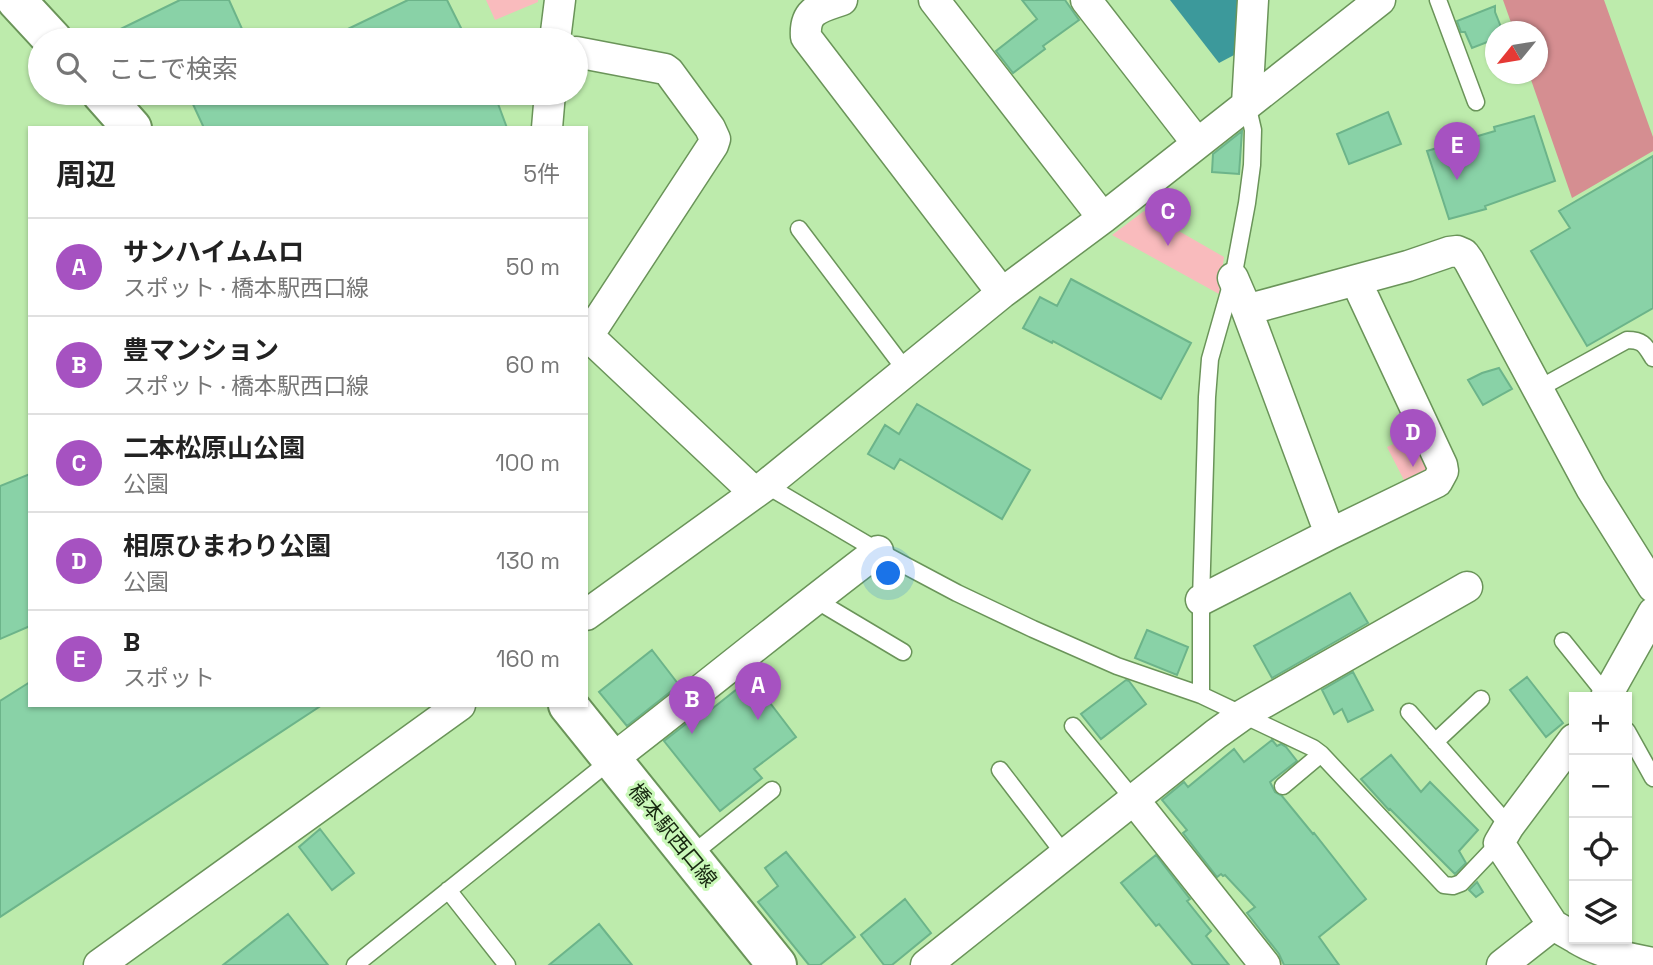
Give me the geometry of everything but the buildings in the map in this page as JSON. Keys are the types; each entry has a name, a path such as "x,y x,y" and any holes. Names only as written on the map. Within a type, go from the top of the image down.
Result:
{"street":[{"path":"16,0 42,28"},
{"path":"556,28 560,0"},
{"path":"842,0 811,14 805,25 806,37 1002,293"},
{"path":"934,0 1103,218"},
{"path":"1086,0 1197,143"},
{"path":"1247,103 1253,0"},
{"path":"588,614 761,489 1002,293 1103,218 1380,0"},
{"path":"588,54 669,72 710,128 715,139 588,333"},
{"path":"112,105 130,126"},
{"path":"547,126 549,105"},
{"path":"1246,308 1268,305 1356,281 1449,252 1464,254 1591,488 1653,587"},
{"path":"1233,278 1330,534"},
{"path":"1201,600 1437,482 1443,471 1443,465 1356,281"},
{"path":"588,336 761,489"},
{"path":"611,760 878,551"},
{"path":"926,965 1244,714 1467,587"},
{"path":"1610,692 1653,613"},
{"path":"99,965 457,707"},
{"name":"橋本駅西口線","path":"570,707 778,965"},
{"path":"1569,746 1504,834 1568,933 1586,944 1653,964"},
{"path":"1134,800 1265,965"},
{"path":"1502,965 1568,933"}],"lane":[{"path":"1438,0 1476,102"},
{"path":"1201,695 1201,600 1210,359 1233,278 1247,203 1252,165 1252,123 1247,103"},
{"path":"799,229 908,372"},
{"path":"800,259 814,249"},
{"path":"1538,389 1627,340 1637,340 1645,345 1653,358"},
{"path":"761,489 957,593 1033,629 1117,666 1201,695 1313,748 1444,884 1453,886 1461,883 1504,834 1435,741 1409,712"},
{"path":"814,600 902,652"},
{"path":"1563,641 1603,692"},
{"path":"1435,741 1481,699"},
{"path":"1073,726 1134,800"},
{"path":"1632,740 1653,778"},
{"path":"1283,786 1321,754"},
{"path":"355,965 611,760"},
{"path":"1000,770 1065,855"},
{"path":"690,856 772,790"},
{"path":"448,890 507,965"}],"shaded area":[{"path":"486,0 538,0 538,2 495,20"},
{"path":"1503,0 1604,0 1653,137 1653,151 1572,198 1532,84 1548,84 1548,21 1510,21"},
{"path":"1144,211 1224,257 1219,294 1112,235"},
{"path":"1418,433 1430,459 1429,475 1407,486 1387,447"}],"water":[{"path":"1170,0 1253,0 1251,46 1219,63"}],"place":[{"name":"B","path":"1457,180"},
{"name":"二本松原山公園","path":"1168,246"},
{"name":"相原ひまわり公園","path":"1413,467"},
{"name":"サンハイムムロ","path":"758,720"},
{"name":"豊マンション","path":"692,734"}]}
